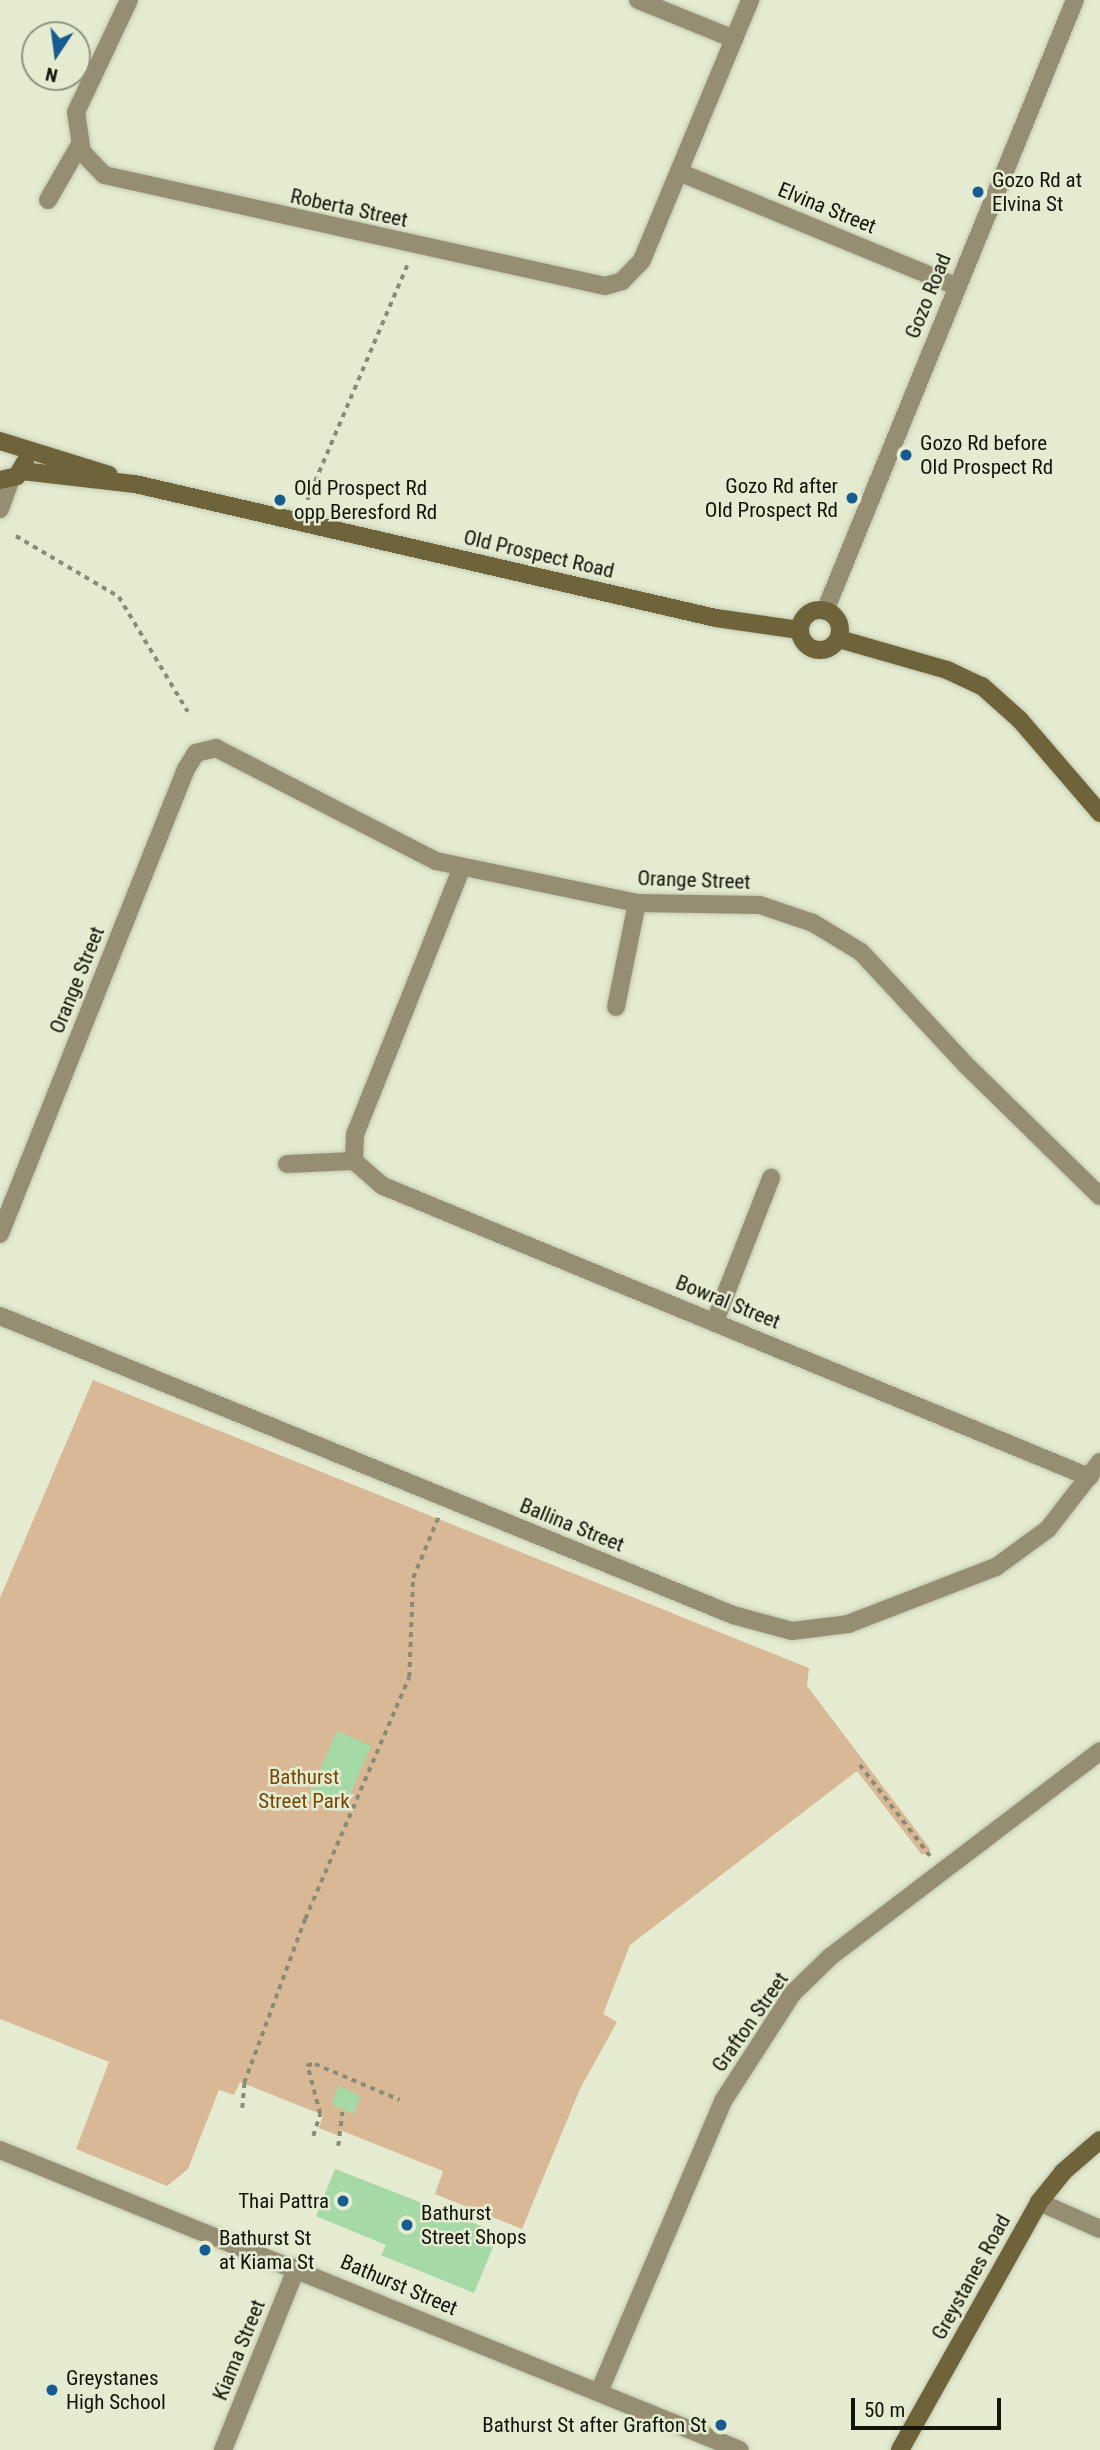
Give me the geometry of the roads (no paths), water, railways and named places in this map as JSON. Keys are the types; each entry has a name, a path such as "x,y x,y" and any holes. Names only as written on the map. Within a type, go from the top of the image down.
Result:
{"main road":[{"path":"0,441 135,484"},
{"path":"11,477 25,458 20,446"},
{"name":"Old Prospect Road","path":"11,477 135,484 716,618 799,629"},
{"path":"825,611 839,622 839,639 828,649 815,650 803,642 799,629 807,614 825,611"},
{"path":"839,639 947,670 982,686 1020,720 1100,813"},
{"name":"Greystanes Road","path":"900,2450 1039,2202 1063,2172 1100,2140"}],"street":[{"path":"48,200 79,146 75,121 79,102 129,0"},
{"path":"638,0 734,39"},
{"name":"Roberta Street","path":"79,146 94,168 117,180 595,286 626,288 642,260 680,172 750,0"},
{"name":"Gozo Road","path":"825,611 1075,0"},
{"name":"Elvina Street","path":"680,172 956,286"},
{"path":"0,509 11,477"},
{"name":"Orange Street","path":"0,1234 186,769 202,744 231,753 418,853 462,867 637,903 760,905 813,923 861,952 965,1065 1100,1196"},
{"path":"287,1164 354,1161 355,1134 462,867"},
{"path":"616,1007 637,903"},
{"name":"Bowral Street","path":"354,1161 383,1186 715,1321 1095,1469"},
{"path":"715,1321 771,1178"},
{"name":"Ballina Street","path":"0,1316 733,1615 808,1631 848,1624 996,1567 1048,1529 1095,1469"},
{"name":"Grafton Street","path":"599,2392 723,2101 793,1993 830,1957 1100,1751"},
{"name":"Bathurst Street","path":"0,2150 297,2267 740,2450"},
{"path":"1039,2202 1100,2229"},
{"name":"Kiama Street","path":"223,2450 297,2267"}],"place":[{"name":"Gozo Rd at Elvina St","path":"978,192"},
{"name":"Gozo Rd before Old Prospect Rd","path":"906,455"},
{"name":"Gozo Rd after Old Prospect Rd","path":"852,498"},
{"name":"Old Prospect Rd opp Beresford Rd","path":"280,500"},
{"name":"Thai Pattra","path":"343,2201"},
{"name":"Bathurst Street Shops","path":"407,2225"},
{"name":"Bathurst St at Kiama St","path":"205,2250"},
{"name":"Greystanes High School","path":"52,2390"},
{"name":"Bathurst St after Grafton St","path":"721,2425"}],"park label":[{"name":"Bathurst Street Park","path":"304,1789"}]}
